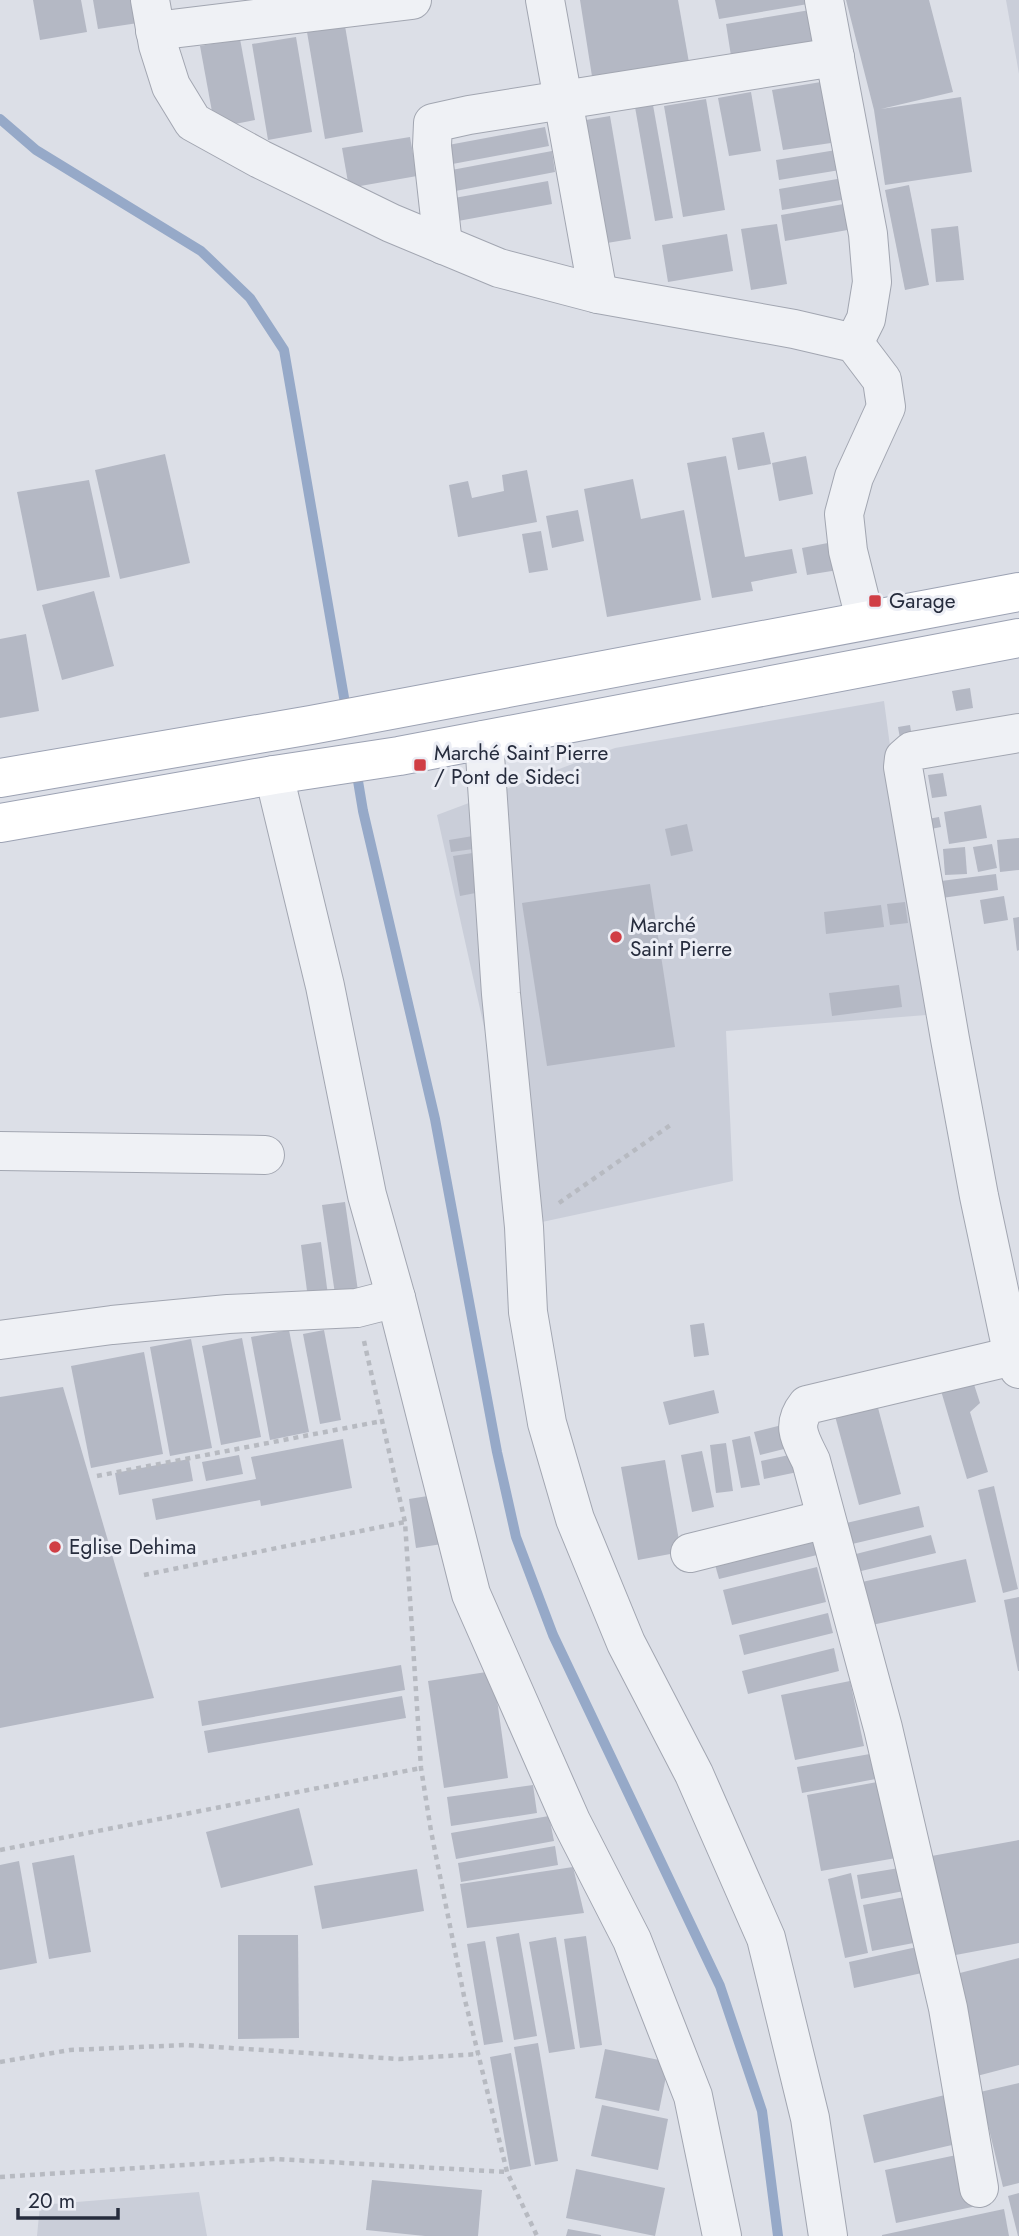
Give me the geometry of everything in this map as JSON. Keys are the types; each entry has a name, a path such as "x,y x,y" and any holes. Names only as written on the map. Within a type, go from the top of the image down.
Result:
{"main road":[{"path":"0,778 311,725 1019,592"},
{"path":"0,823 399,756 1019,638"}],"street":[{"path":"412,0 152,15 171,86 193,122 260,159 391,223 499,268 598,294 794,329 854,343 882,380 886,407 854,478 844,514 848,551 864,619"},
{"path":"545,0 598,294"},
{"path":"824,0 868,234 872,282 866,320 854,343"},
{"path":"443,245 432,146 433,123 835,57"},
{"path":"979,2188 947,2008 883,1728 811,1461 797,1428 799,1416 807,1405 1016,1362 979,1196 903,767 904,758 912,751 1019,733"},
{"path":"484,740 501,994 524,1227 528,1312 547,1423 575,1520 626,1643 694,1774 766,1938 810,2118 828,2236"},
{"path":"274,775 325,986 367,1195 471,1594 571,1821 632,1940 693,2096 722,2236"},
{"path":"0,1151 265,1155"},
{"path":"0,1339 228,1314 357,1308 396,1298"},
{"path":"690,1553 826,1519"}],"path":[{"path":"524,1227 672,1124"},
{"path":"357,1308 405,1522 421,1768 464,1996 507,2172 537,2236"},
{"path":"97,1476 382,1421"},
{"path":"144,1575 405,1522"},
{"path":"0,1850 421,1768"},
{"path":"0,2062 70,2050 186,2045 399,2059 479,2054"},
{"path":"0,2177 275,2159 507,2172"}],"shaded area":[{"path":"1006,0 1019,0 1019,74"},
{"path":"884,701 926,1015 726,1031 733,1181 528,1225 437,815 615,748"},
{"path":"199,2192 207,2236 37,2236 40,2205"}],"building":[{"path":"33,0 81,0 87,32 40,40"},
{"path":"93,0 135,0 138,23 98,29"},
{"path":"580,0 678,0 691,74 594,89"},
{"path":"715,0 807,0 808,4 719,19"},
{"path":"846,0 929,0 953,92 881,109 961,97 972,172 885,185 874,110"},
{"path":"810,10 819,61 734,75 726,24"},
{"path":"345,26 363,132 325,139 307,32"},
{"path":"296,37 312,132 268,140 252,44"},
{"path":"240,39 255,120 215,128 200,46"},
{"path":"821,82 831,143 783,150 772,90"},
{"path":"751,92 761,151 729,156 718,98"},
{"path":"706,99 725,210 683,217 664,106"},
{"path":"653,105 673,218 655,221 635,107"},
{"path":"610,116 631,239 577,248 556,125"},
{"path":"545,127 549,146 447,165 443,146"},
{"path":"410,137 417,176 349,188 342,148"},
{"path":"842,149 846,169 779,180 776,160"},
{"path":"552,151 555,172 445,193 441,172"},
{"path":"849,177 853,198 782,210 779,189"},
{"path":"548,181 552,204 447,223 443,200"},
{"path":"909,185 929,285 905,290 885,190"},
{"path":"855,202 859,228 785,241 781,215"},
{"path":"777,224 787,284 751,290 741,229"},
{"path":"958,226 964,280 936,282 931,229"},
{"path":"727,234 733,271 668,282 662,245"},
{"path":"764,432 771,464 738,470 732,438"},
{"path":"165,454 190,563 120,579 95,470"},
{"path":"726,456 745,557 792,549 797,573 751,582 753,591 712,598 687,463"},
{"path":"806,456 813,494 779,501 772,463"},
{"path":"527,470 537,522 458,537 449,485 468,481 472,498 504,491 502,475"},
{"path":"633,479 641,519 684,510 701,600 607,617 584,489"},
{"path":"89,480 110,577 37,591 17,492"},
{"path":"578,510 584,541 552,548 546,516"},
{"path":"541,531 548,570 529,573 522,534"},
{"path":"833,542 838,570 807,575 802,548"},
{"path":"94,591 114,666 62,680 42,605"},
{"path":"26,634 39,711 0,718 0,639"},
{"path":"970,688 973,708 956,711 952,691"},
{"path":"910,725 913,742 901,744 898,727"},
{"path":"943,773 947,796 932,798 928,775"},
{"path":"981,805 987,838 949,844 944,812"},
{"path":"939,817 941,827 931,829 928,819"},
{"path":"687,824 693,851 671,856 665,829"},
{"path":"479,835 481,848 451,852 449,840"},
{"path":"1019,838 1019,870 1000,872 997,840"},
{"path":"992,844 997,868 978,872 973,847"},
{"path":"965,847 967,874 945,875 943,849"},
{"path":"479,852 486,891 460,896 453,856"},
{"path":"996,874 998,890 942,898 941,881"},
{"path":"650,884 675,1047 547,1066 522,903"},
{"path":"1004,896 1008,920 984,924 980,900"},
{"path":"905,902 908,923 890,925 887,904"},
{"path":"881,905 884,927 826,934 824,912"},
{"path":"1019,917 1019,950 1017,951 1013,918"},
{"path":"899,985 902,1007 832,1016 829,993"},
{"path":"345,1202 358,1291 335,1294 322,1205"},
{"path":"321,1242 329,1303 309,1306 301,1245"},
{"path":"704,1323 709,1355 694,1357 690,1325"},
{"path":"289,1330 309,1432 270,1440 251,1337"},
{"path":"324,1330 341,1420 320,1424 303,1334"},
{"path":"242,1338 261,1437 221,1445 202,1346"},
{"path":"191,1339 212,1448 170,1456 150,1347"},
{"path":"144,1352 163,1454 91,1468 71,1366"},
{"path":"971,1375 980,1403 970,1412 988,1472 967,1479 939,1384"},
{"name":"Eglise Dehima","path":"63,1387 154,1698 0,1728 0,1397"},
{"path":"714,1390 719,1413 669,1425 663,1402"},
{"path":"877,1404 901,1494 859,1505 835,1416"},
{"path":"802,1420 808,1443 760,1455 754,1432"},
{"path":"750,1436 760,1485 741,1488 732,1440"},
{"path":"343,1439 352,1488 261,1506 260,1500 156,1520 152,1499 256,1479 251,1457"},
{"path":"726,1443 733,1491 716,1493 710,1445"},
{"path":"702,1451 714,1507 692,1512 681,1455"},
{"path":"808,1451 812,1469 764,1479 761,1461"},
{"path":"239,1455 243,1474 206,1481 202,1462"},
{"path":"189,1459 193,1481 119,1495 115,1473"},
{"path":"665,1460 681,1552 638,1560 621,1467"},
{"path":"994,1486 1018,1589 1003,1593 978,1490"},
{"path":"434,1495 442,1544 416,1548 409,1499"},
{"path":"919,1506 924,1527 848,1545 842,1524"},
{"path":"931,1535 936,1553 853,1573 848,1556"},
{"path":"813,1537 817,1555 719,1579 714,1561"},
{"path":"966,1559 976,1602 863,1627 853,1584"},
{"path":"817,1567 826,1602 732,1625 723,1590"},
{"path":"1019,1597 1019,1671 1018,1671 1004,1600"},
{"path":"828,1613 833,1633 744,1655 739,1635"},
{"path":"834,1648 839,1671 748,1694 742,1671"},
{"path":"401,1665 405,1690 202,1726 198,1701"},
{"path":"493,1671 508,1778 444,1788 428,1681"},
{"path":"850,1681 864,1746 795,1760 781,1695"},
{"path":"402,1696 406,1718 208,1753 204,1731"},
{"path":"881,1752 886,1777 802,1793 797,1767"},
{"path":"888,1780 902,1857 821,1871 807,1795"},
{"path":"533,1785 537,1813 451,1826 447,1797"},
{"path":"299,1808 313,1865 221,1888 206,1832"},
{"path":"549,1816 554,1841 456,1859 451,1833"},
{"path":"1019,1840 1019,1943 945,1957 926,1857"},
{"path":"555,1846 558,1865 461,1882 458,1863"},
{"path":"74,1855 91,1952 49,1959 32,1863"},
{"path":"19,1861 37,1963 0,1970 0,1865"},
{"path":"911,1866 915,1889 861,1899 857,1875"},
{"path":"573,1867 584,1913 467,1928 460,1884"},
{"path":"417,1869 424,1911 322,1929 314,1886"},
{"path":"851,1873 868,1953 845,1958 828,1879"},
{"path":"915,1895 924,1941 872,1951 863,1905"},
{"path":"519,1933 537,2036 514,2040 496,1937"},
{"path":"238,1935 298,1935 299,2038 238,2039"},
{"path":"586,1936 602,2045 580,2048 564,1939"},
{"path":"556,1937 575,2049 549,2053 529,1942"},
{"path":"485,1941 503,2042 484,2045 467,1944"},
{"path":"926,1945 931,1971 854,1988 849,1962"},
{"path":"1019,1958 1019,2065 973,2077 948,1976"},
{"path":"538,2043 558,2161 535,2165 514,2047"},
{"path":"605,2049 669,2062 659,2111 595,2098"},
{"path":"511,2053 531,2166 510,2170 490,2057"},
{"path":"1019,2083 1019,2183 1003,2187 980,2092"},
{"path":"953,2093 965,2142 874,2163 863,2115"},
{"path":"602,2105 668,2119 658,2170 591,2156"},
{"path":"966,2153 977,2206 896,2223 885,2170"},
{"path":"576,2169 665,2188 655,2236 566,2218"},
{"path":"372,2180 482,2190 478,2236 425,2236 366,2230"},
{"path":"1019,2193 1019,2236 1018,2236 1008,2196"},
{"path":"1004,2209 1009,2236 882,2236 882,2235"},
{"path":"568,2229 601,2235 601,2236 566,2236"}],"waterway":[{"path":"0,119 36,150 201,251 250,298 284,350 346,709"},
{"path":"356,769 363,811 435,1119 497,1452 516,1537 553,1635 720,1986 762,2111 778,2236"}],"place":[{"name":"Garage","path":"875,601"},
{"name":"Marché Saint Pierre / Pont de Sideci","path":"420,765"},
{"name":"Marché Saint Pierre","path":"616,937"},
{"name":"Eglise Dehima","path":"55,1547"}]}
